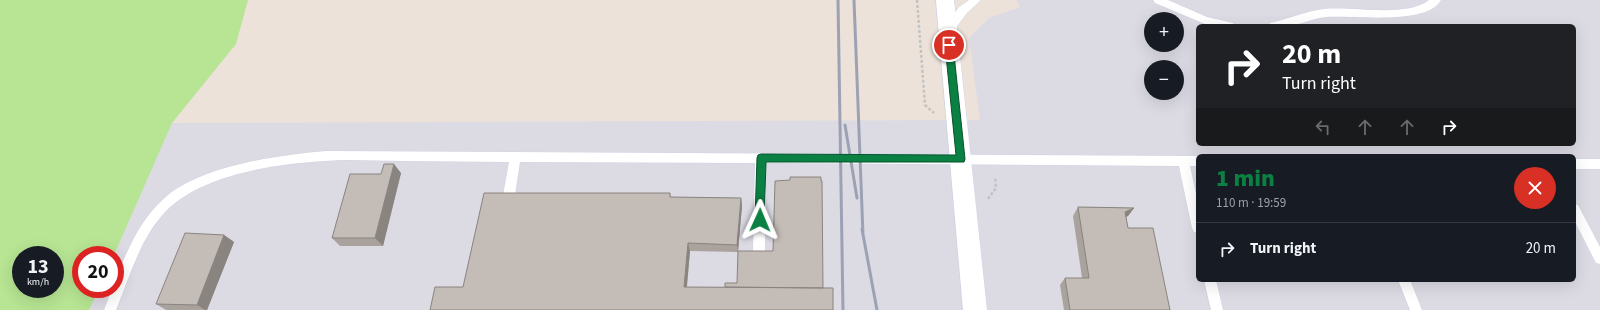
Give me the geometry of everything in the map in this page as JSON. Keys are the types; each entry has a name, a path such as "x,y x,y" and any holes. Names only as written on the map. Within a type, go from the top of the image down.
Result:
{"street":[{"path":"945,0 975,310"}],"lane":[{"path":"948,31 963,10 976,0"},
{"path":"1158,0 1205,20 1221,24"},
{"path":"1282,24 1323,14 1339,12 1411,13 1425,8 1436,0"},
{"path":"110,310 137,244 149,223 170,200 196,185 223,175 303,158 326,156 1196,161"},
{"path":"508,201 515,157"},
{"path":"759,251 761,158"},
{"path":"1183,161 1196,219"},
{"path":"1576,164 1600,164"},
{"path":"1576,213 1600,259"},
{"path":"1210,282 1217,310"},
{"path":"1405,282 1416,310"}],"path":[{"path":"917,0 925,105 934,113 956,115"}],"shaded area":[{"path":"1016,0 1600,0 1600,310 88,310 93,298 124,298 124,246 116,246 172,123 980,120 969,38 989,18 1020,7"}],"green space":[{"path":"0,0 248,0 236,44 172,123 118,246 72,246 72,298 95,298 89,310 0,310"}],"building":[{"path":"384,164 394,164 375,238 332,238 350,174 381,174"},
{"path":"790,177 821,177 823,288 725,287 725,283 737,283 738,251 773,251 775,181 790,180"},
{"path":"484,193 670,193 670,197 741,198 737,245 688,243 684,287 833,288 833,310 430,310 435,287 463,287"},
{"path":"1078,207 1134,208 1125,212 1128,228 1153,228 1170,310 1070,310 1065,278 1089,278"},
{"path":"185,233 224,235 197,305 156,304"}],"railway":[{"path":"838,0 843,310"},
{"path":"854,0 863,234"},
{"path":"845,125 857,198"},
{"path":"862,229 863,234"},
{"path":"863,234 877,310"}],"route":[{"path":"760,220 761,158 961,159 949,45"}]}
